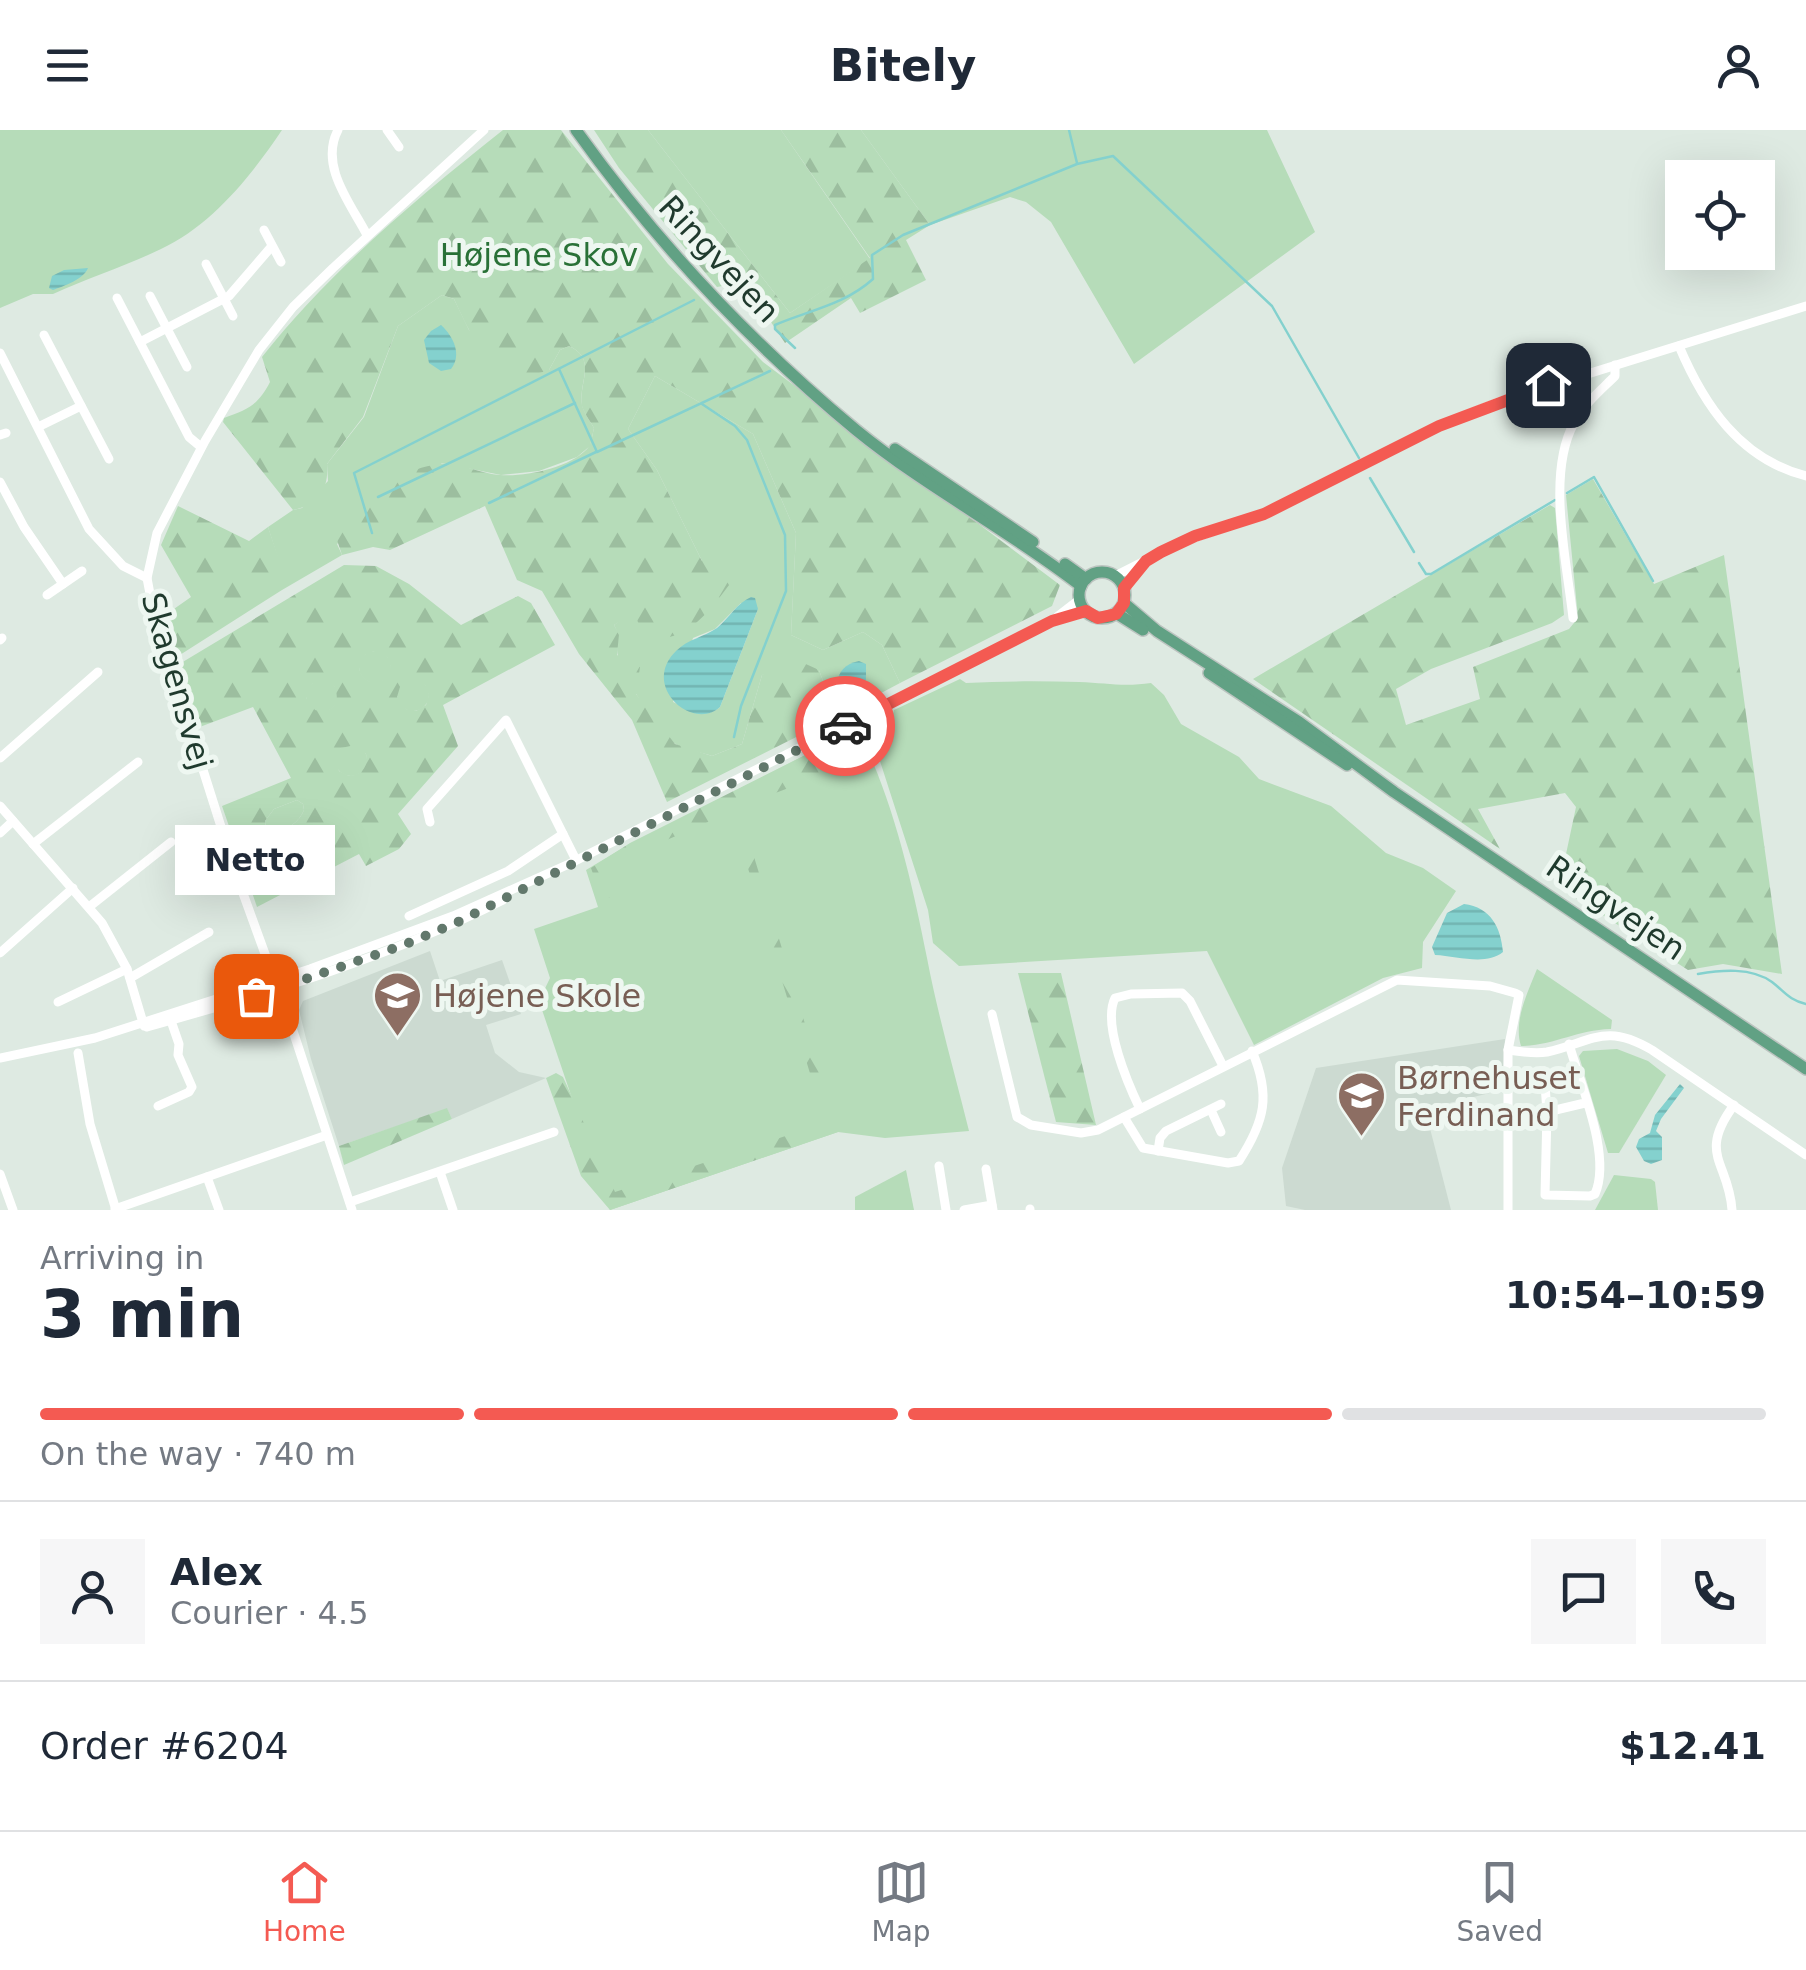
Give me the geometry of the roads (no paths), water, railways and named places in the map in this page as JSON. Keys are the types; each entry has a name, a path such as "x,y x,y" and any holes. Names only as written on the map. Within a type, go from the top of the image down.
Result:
{"main road":[{"name":"Ringvejen","path":"576,130 633,206 714,299 776,359 855,428 1083,594"},
{"path":"1100,572 1115,576 1124,588 1120,608 1098,618 1083,594 1100,572"},
{"name":"Ringvejen","path":"1120,608 1299,722 1394,792 1806,1070"}],"street":[{"path":"338,130 331,148 333,168 367,236"},
{"path":"387,130 399,147"},
{"name":"Skagensvej","path":"351,1206 236,874 169,666 148,578 158,533 201,448 275,329 367,236 484,130"},
{"path":"264,230 281,262"},
{"path":"140,342 224,298 272,246"},
{"path":"206,264 233,316"},
{"path":"150,296 188,367"},
{"path":"118,298 189,437 201,448"},
{"path":"1115,576 1195,536 1264,514 1439,426 1548,385 1806,306"},
{"path":"44,335 109,459"},
{"path":"1679,346 1702,396 1727,428 1781,468 1806,476"},
{"path":"0,353 88,529 123,566 148,578"},
{"path":"1573,618 1563,522 1562,462 1574,424 1588,402 1615,376 1615,365"},
{"path":"38,428 81,406"},
{"path":"0,482 62,584"},
{"path":"1124,588 1146,561"},
{"path":"47,595 82,571"},
{"path":"0,1058 144,1025 456,923 1052,621 1083,594"},
{"path":"0,758 98,672"},
{"path":"430,822 427,809 506,720 576,860"},
{"path":"33,844 138,762"},
{"path":"0,806 89,907 118,949 144,1025"},
{"path":"0,833 13,822"},
{"path":"409,916 508,871 563,834"},
{"path":"89,907 172,842"},
{"path":"0,953 73,888"},
{"path":"58,1002 128,973 209,932"},
{"path":"992,1014 1014,1110 1023,1123 1089,1133 1397,980 1490,986 1519,995 1508,1050 1508,1210"},
{"path":"1140,1109 1124,1077 1110,1013 1115,998 1182,993 1190,1001 1222,1066"},
{"path":"158,1106 192,1087 178,1055 179,1044 170,1017"},
{"path":"1508,1050 1546,1052 1602,1035 1640,1043 1806,1154"},
{"path":"1544,1071 1545,1196 1595,1194 1601,1168 1568,1044"},
{"path":"1124,1117 1143,1148 1228,1163 1239,1161 1266,1093 1252,1051"},
{"path":"78,1052 94,1138 116,1209 326,1135"},
{"path":"1547,1112 1586,1102"},
{"path":"1158,1152 1160,1138 1166,1131 1221,1104"},
{"path":"1732,1210 1716,1147 1719,1128 1734,1105"},
{"path":"1210,1110 1222,1132"},
{"path":"351,1206 554,1132"},
{"path":"938,1166 946,1210"},
{"path":"964,1210 992,1208 986,1169"},
{"path":"440,1172 453,1210"},
{"path":"0,1174 14,1210"},
{"path":"207,1176 220,1210"}],"water":[{"path":"88,268 73,282 49,288 52,276 64,270"},
{"path":"441,325 450,335 456,352 451,369 441,371 429,363 424,340"},
{"path":"751,597 758,609 720,707 697,714 674,702 664,678 666,664 681,647 717,628"},
{"path":"859,661 866,664 866,680 858,689 842,690 837,685 841,672"},
{"path":"1464,904 1481,909 1493,920 1503,952 1488,959 1435,955 1432,947 1447,913"},
{"path":"1680,1084 1684,1088 1656,1131 1662,1137 1662,1160 1651,1164 1644,1161 1636,1147 1639,1139 1650,1133 1655,1115"}],"waterway":[{"path":"1069,130 1077,163"},
{"path":"795,348 775,325 862,288 873,279 872,255 903,235 1077,164 1113,156 1272,306 1359,458"},
{"path":"372,533 354,473 694,300"},
{"path":"559,369 597,452 770,371"},
{"path":"378,497 575,403"},
{"path":"702,404 735,426 747,440 785,535 786,591 741,706 734,737"},
{"path":"489,503 596,452"},
{"path":"1567,493 1594,477 1653,581"},
{"path":"1370,478 1414,552"},
{"path":"1419,563 1426,574 1431,574 1555,500"},
{"path":"1698,974 1755,974 1806,1004"}],"place":[{"name":"Netto","path":"256,996"},
{"name":"Højene Skole","path":"398,1038"},
{"name":"Børnehuset Ferdinand","path":"1362,1138"}],"park label":[{"name":"Højene Skov","path":"539,255"}]}
